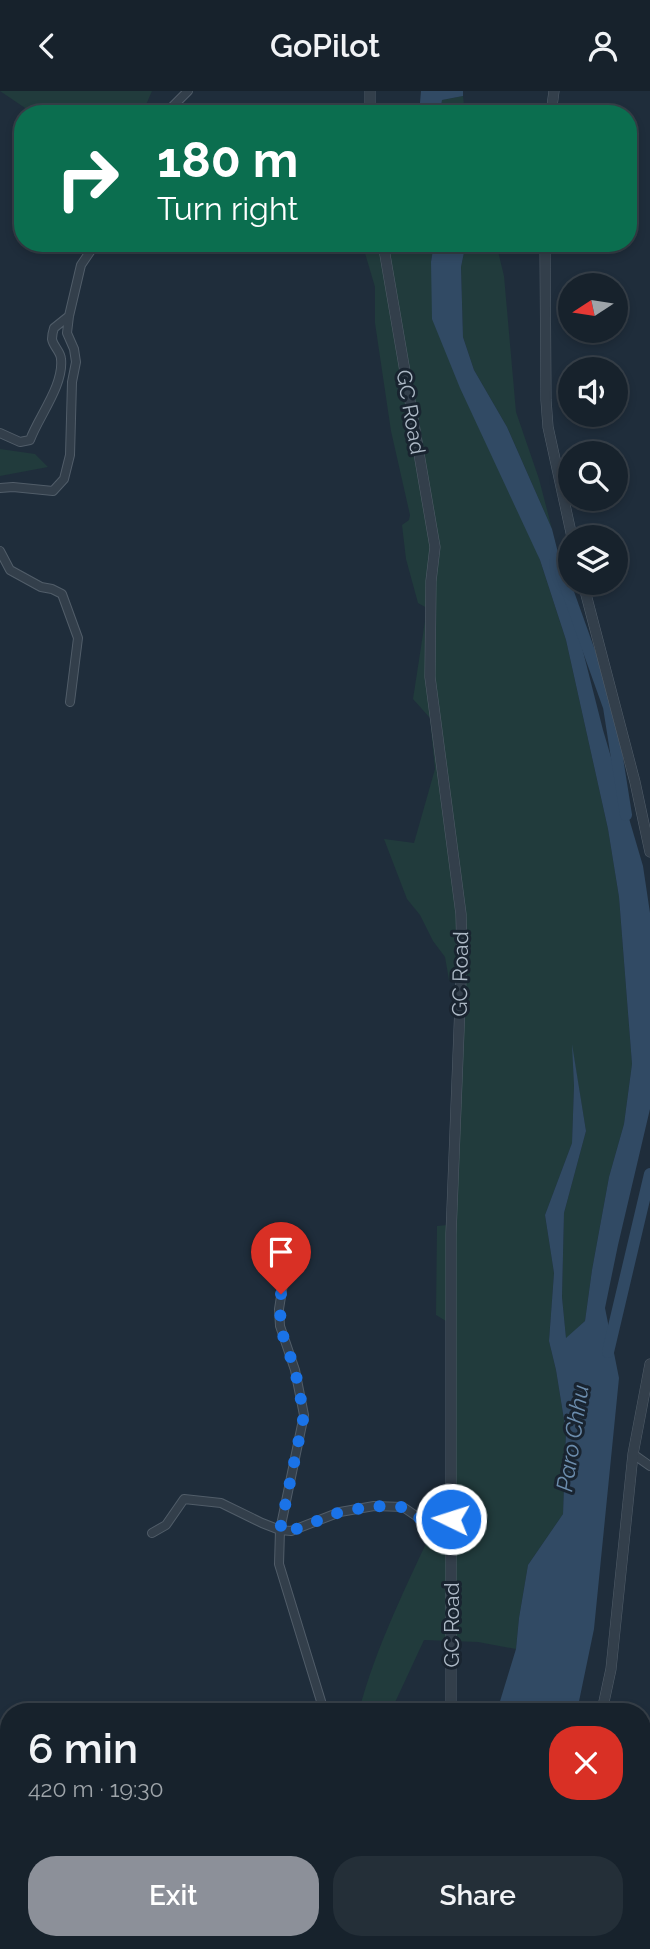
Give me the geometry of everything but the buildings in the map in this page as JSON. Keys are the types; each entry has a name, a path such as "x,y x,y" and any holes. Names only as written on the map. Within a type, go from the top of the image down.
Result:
{"street":[{"path":"174,105 188,91"},
{"path":"0,488 52,491 64,479 70,456 72,383 76,362 67,333 81,265 90,252"},
{"name":"GC Road","path":"385,252 435,547 430,677 461,914 463,954 451,1234 451,1703"},
{"path":"545,252 545,400 548,428 569,525"},
{"path":"0,433 20,442 30,440 58,381 61,358 52,339 54,328 69,316"},
{"path":"0,551 10,570 41,587 62,594 78,638 70,702"},
{"path":"586,595 635,782 650,852"},
{"path":"283,1284 279,1309 280,1327 295,1370 304,1415 280,1530 279,1565 322,1703"},
{"path":"604,1703 611,1669 633,1454 650,1363"},
{"path":"633,1454 650,1466"},
{"path":"152,1533 166,1525 184,1499 221,1503 262,1523 291,1531 340,1512 374,1506 403,1507 419,1518 451,1519"}],"green space":[{"path":"0,91 152,91 146,105 21,105"},
{"path":"463,96 464,105 441,105 442,100"},
{"path":"365,252 433,252 431,262 540,560 566,640 608,829 619,897 632,1064 624,1124 609,1177 585,1321 566,1339 562,1297 564,1213 586,1131 573,1053 572,1143 545,1215 554,1273 549,1341 566,1432 563,1514 528,1565 516,1649 478,1642 424,1640 395,1703 361,1703 383,1639 435,1524 448,1523 446,1321 436,1315 437,1226 447,1225 459,984 449,980 445,957 433,941 420,915 407,899 384,839 414,843 435,769 430,718 413,699 427,608 418,603 406,559 402,525 409,520 410,515 391,431 375,323 375,287"},
{"path":"464,252 498,252 504,276 516,412 539,479 552,529 507,427 474,370 463,337 461,267"},
{"path":"0,449 35,454 48,467 0,476"}],"water":[{"path":"421,91 463,91 463,96 442,100 441,105 420,105"},
{"path":"433,252 464,252 461,267 463,337 474,370 507,427 552,529 558,553 558,595 569,595 603,730 643,866 650,913 650,1109 605,1308 619,1378 594,1629 579,1703 499,1703 516,1649 528,1565 563,1514 566,1432 549,1341 554,1273 545,1215 572,1143 572,1044 586,1131 564,1213 562,1297 566,1338 585,1321 609,1177 624,1124 632,1064 619,897 608,829 566,640 540,560 460,388 432,319"}],"waterway":[{"name":"Paro Chhu","path":"569,595 609,707 626,815"},
{"name":"Paro Chhu","path":"608,1352 650,1174"}],"route":[{"path":"281,1294 280,1327 295,1370 304,1415 280,1530 291,1531 340,1512 374,1506 403,1507 419,1518 451,1519"}]}
